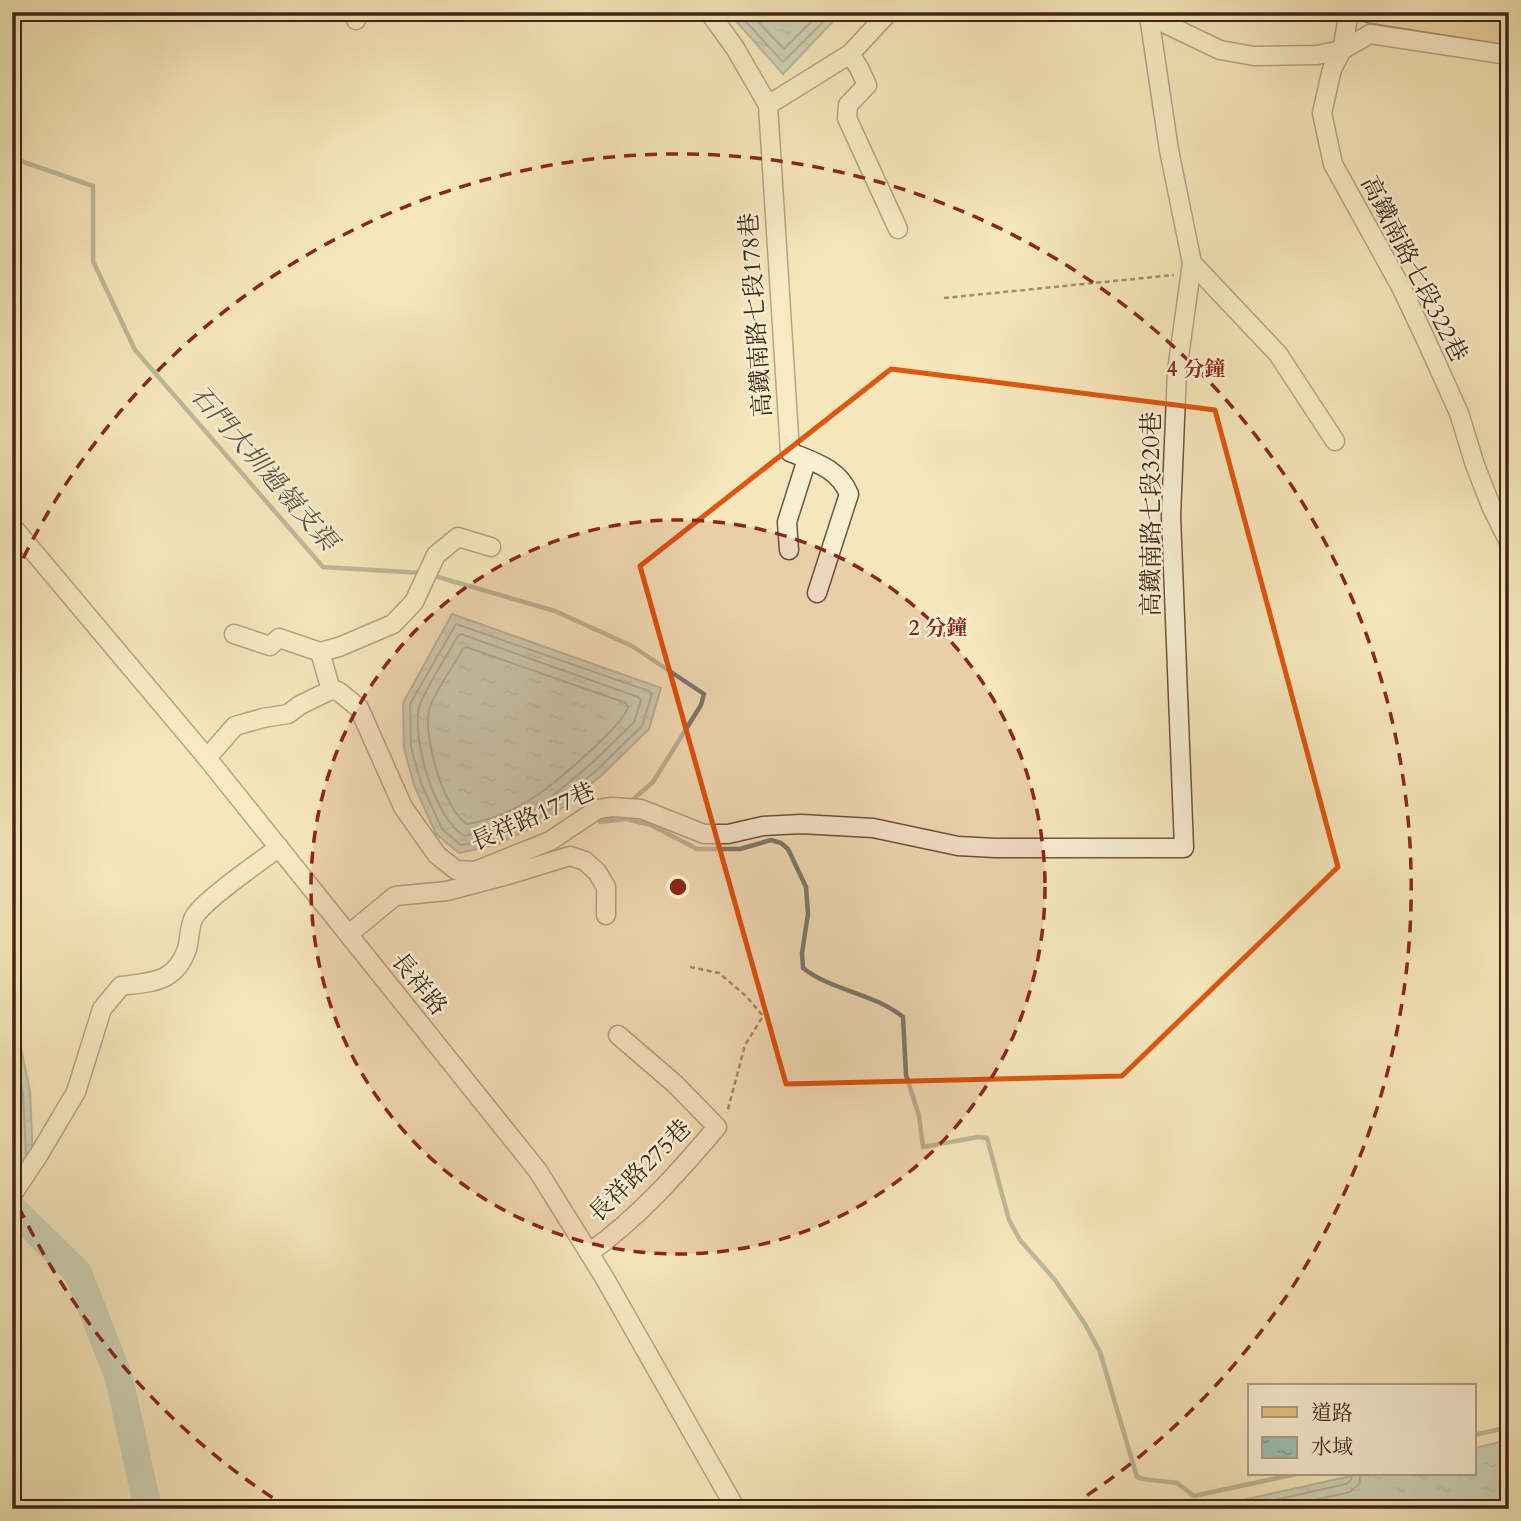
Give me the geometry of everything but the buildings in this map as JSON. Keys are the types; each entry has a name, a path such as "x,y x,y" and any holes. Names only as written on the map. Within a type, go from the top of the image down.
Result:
{"main road":[{"path":"1370,12 1509,34"}],"street":[{"name":"高鐵南路七段178巷","path":"709,12 735,48 768,105 790,452 834,471 845,483 849,494 817,593"},
{"path":"768,105 850,54 890,12"},
{"name":"高鐵南路七段322巷","path":"1349,12 1342,50 1332,69 1322,113 1333,164 1402,289 1459,413 1483,485 1509,542"},
{"name":"高鐵南路七段320巷","path":"1146,14 1220,50 1254,56 1317,55 1342,50 1370,34 1509,55"},
{"name":"高鐵南路七段320巷","path":"1146,14 1191,270 1177,371 1171,516 1184,848"},
{"path":"850,54 867,85 848,105 847,118 898,229"},
{"path":"1191,270 1278,354 1335,441"},
{"path":"789,550 787,522 807,459"},
{"name":"長祥路","path":"12,526 279,847 538,1171 589,1253 736,1509"},
{"path":"234,635 270,646 279,638 320,652 340,647 393,624 404,615 414,602 436,555 458,537 491,547"},
{"path":"206,758 234,726 288,714 331,690 320,652"},
{"name":"長祥路177巷","path":"331,690 343,694 359,708 403,807 437,855 456,870 475,871 491,865 550,841 598,809 612,807 641,809 704,834 727,834 763,826 801,824 873,828 958,846 1184,848"},
{"path":"12,1195 76,1092 102,1009 121,986 156,981 174,973 187,950 193,918 279,847"},
{"path":"349,934 395,896 447,891 570,856 584,861 597,872 606,887 606,915"},
{"name":"長祥路275巷","path":"589,1253 621,1230 717,1127 675,1084 618,1035"}],"path":[{"path":"944,298 1174,275 1191,270"},
{"path":"690,967 719,973 746,996 763,1016 745,1045 730,1108 717,1127"}],"highlighted area":[{"path":"891,369 1215,410 1338,867 1122,1076 786,1084 640,566"}],"water":[{"path":"728,12 842,12 783,74"},
{"path":"452,614 661,688 649,729 603,774 550,818 499,844 459,853 436,834 414,785 404,748 403,703"},
{"path":"12,1004 30,1092 33,1159 12,1190"},
{"path":"1509,1440 1509,1509 1221,1509 1221,1505 1351,1476 1476,1476 1476,1448"}],"waterway":[{"name":"石門大圳過嶺支渠","path":"12,158 93,186 93,261 135,350 323,567 422,573"},
{"name":"石門大圳過嶺支渠","path":"431,575 555,611 632,646 704,694 701,705 653,782 630,802"},
{"name":"石門大圳過嶺支渠","path":"616,814 600,822 626,819 651,825 697,849 740,849 771,840 788,849 806,887 808,914 802,953 803,968 827,982 879,1002 903,1017 906,1075 919,1116 923,1147 978,1137 987,1138 1009,1220 1020,1240 1055,1280 1085,1324 1100,1352 1137,1477 1177,1483 1194,1496 1287,1476"},
{"path":"12,1208 78,1273 119,1378 148,1509"},
{"name":"石門大圳過嶺支渠","path":"1476,1435 1509,1427"}]}
